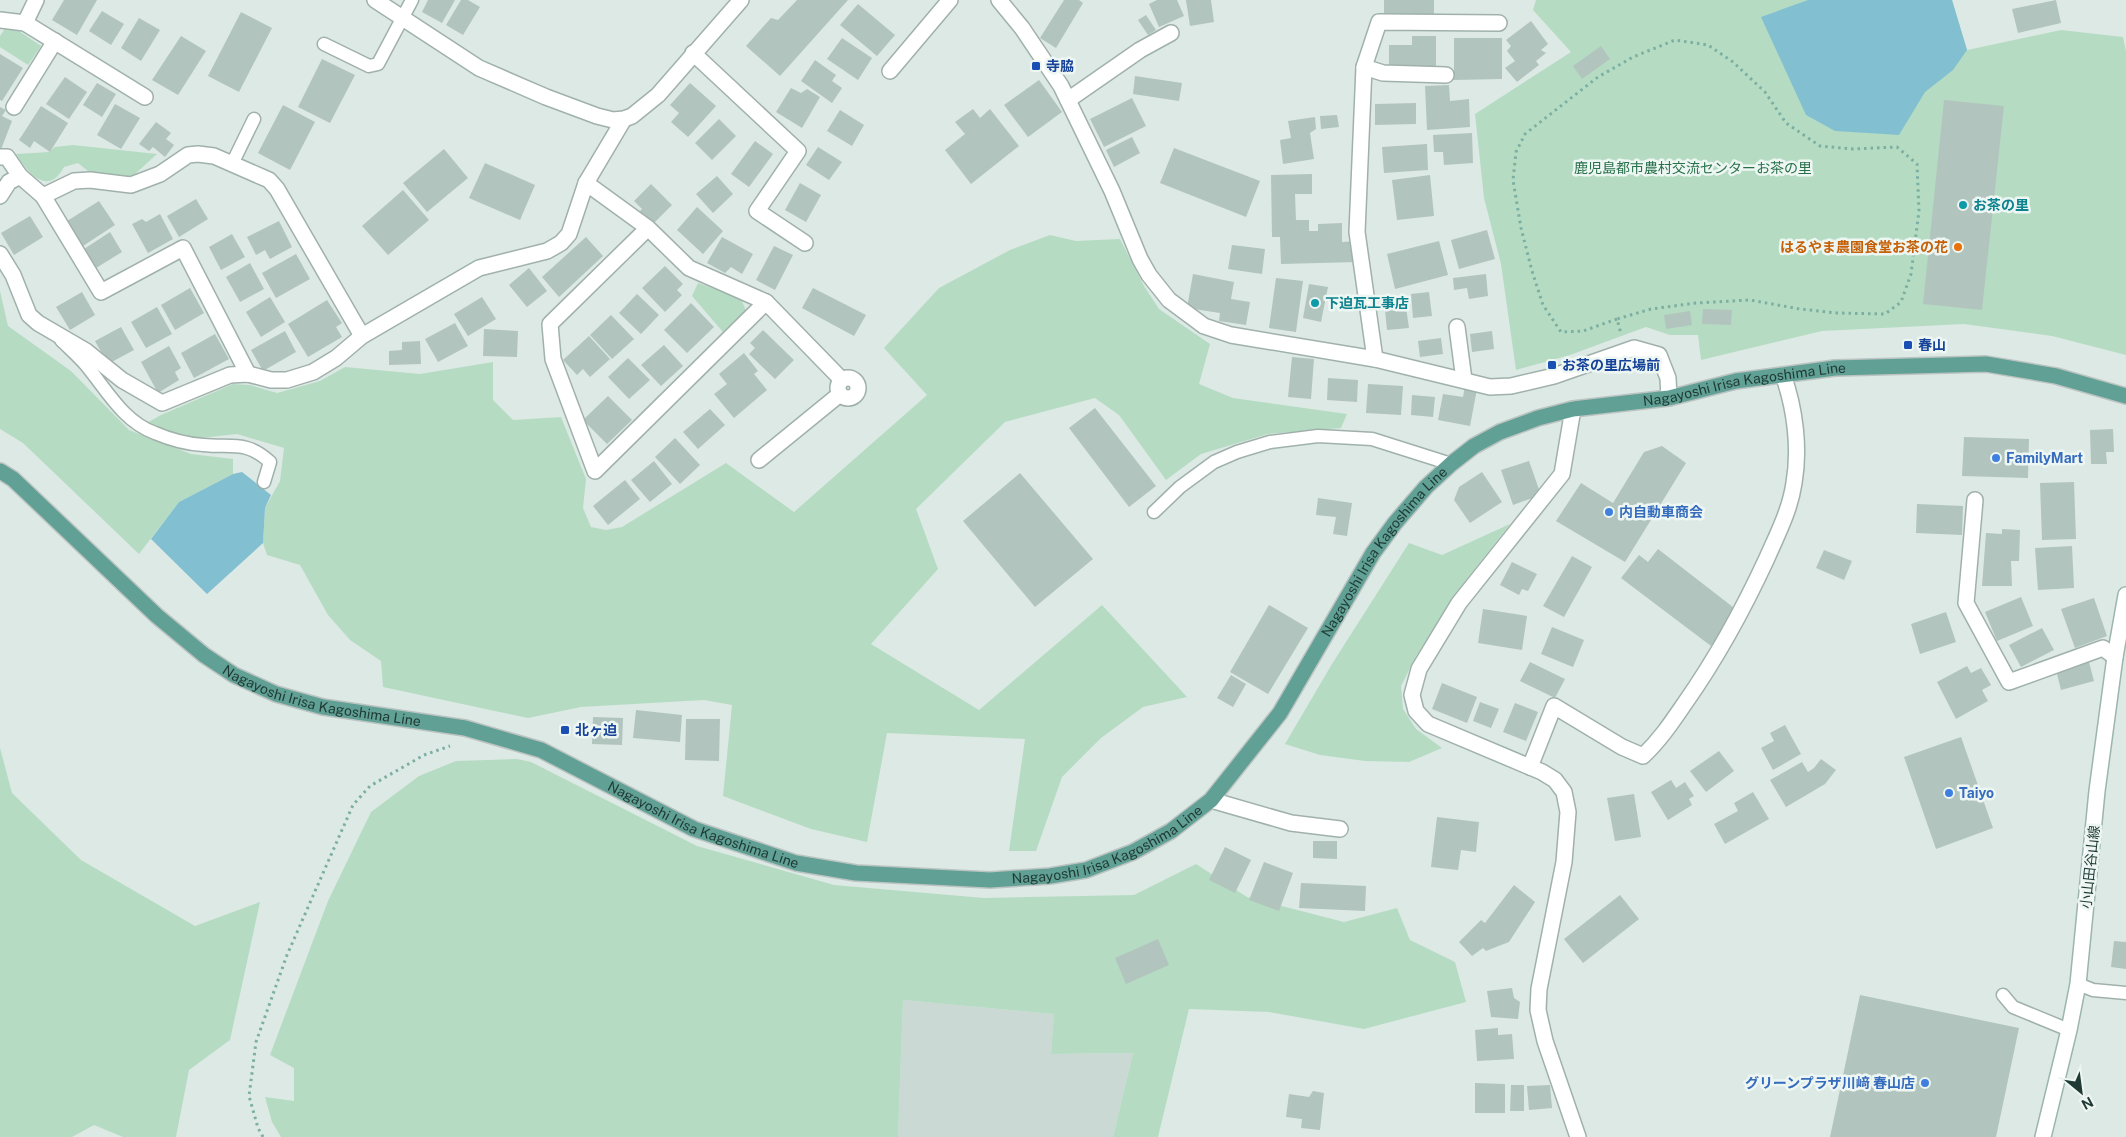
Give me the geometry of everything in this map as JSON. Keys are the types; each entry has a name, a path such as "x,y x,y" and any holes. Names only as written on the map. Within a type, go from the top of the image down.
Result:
{"main road":[{"name":"Nagayoshi Irisa Kagoshima Line","path":"0,471 13,479 156,616 204,655 234,675 276,694 322,708 465,728 541,750 694,829 796,863 856,873 990,880 1050,876 1086,870 1133,852 1171,831 1210,800 1280,713 1372,553 1414,502 1451,464 1474,446 1500,432 1538,418 1573,410 1669,398 1736,381 1835,368 1986,364 2056,376 2126,396"}],"street":[{"path":"25,23 36,0"},
{"path":"375,0 479,68 546,97 613,120 632,116 658,95 741,0"},
{"path":"890,71 950,0"},
{"path":"999,0 1022,28 1068,100 1112,191 1140,259 1157,287 1169,300 1204,326 1231,335 1375,359 1490,387 1518,384 1554,376 1626,349 1634,348 1659,354 1668,378 1669,398"},
{"path":"0,20 25,23 145,97"},
{"path":"1375,359 1358,232 1364,67 1378,22 1499,23"},
{"path":"1068,100 1140,50 1171,34"},
{"path":"14,107 55,41"},
{"path":"693,53 798,152 757,211 805,243"},
{"path":"1364,67 1383,73 1446,75"},
{"path":"0,254 13,275 29,315 54,333 86,351 122,380 162,402 230,375 248,374 271,380 287,380 313,372 336,358 362,336 479,268 547,251 561,243 568,234 586,182 624,119"},
{"path":"43,196 74,181 90,180 131,185 144,181 188,155 214,156 269,180 277,189 362,336"},
{"path":"0,157 7,157 20,176 43,196 101,292 183,248 248,374"},
{"path":"0,196 9,182 20,176"},
{"path":"586,182 648,228 689,268 766,302 841,387 759,460"},
{"path":"648,228 550,324 553,359 595,471 766,302"},
{"path":"1457,327 1464,380"},
{"path":"1530,767 1554,706 1622,747 1643,756 1658,741 1713,663 1750,594 1786,514 1795,482 1796,434 1789,393 1783,375"},
{"path":"1573,410 1562,474 1459,602 1419,669 1412,695 1416,711 1428,724 1530,767 1555,780 1564,792 1568,812 1564,862 1541,979 1538,1010 1545,1041 1578,1137"},
{"path":"1975,500 1966,603 2009,682 2103,648 2115,657"},
{"name":"小山田谷山線","path":"2043,1137 2078,984 2097,791 2115,657 2126,596"},
{"path":"1210,800 1291,823 1340,829"}],"lane":[{"path":"324,44 369,66 378,64 412,0"},
{"path":"232,164 254,119"},
{"path":"54,333 90,370 107,393 133,422 154,433 201,445 238,446 259,452 270,462 264,482"},
{"path":"1154,512 1180,487 1214,462 1237,452 1270,442 1318,436 1372,439 1451,464"},
{"path":"2078,984 2093,990 2126,993"},
{"path":"2003,995 2013,1007 2069,1030"}],"path":[{"path":"1675,40 1708,45 1733,62 1766,92 1786,123 1820,146 1853,149 1897,147 1917,164 1920,211 1911,274 1901,302 1885,314 1837,313 1800,309 1750,300 1696,303 1651,309 1617,319 1583,331 1562,332 1543,305 1532,272 1521,228 1513,180 1516,152 1525,134 1598,78 1633,57 1675,40"},
{"path":"1617,319 1626,349"},
{"path":"263,1137 258,1128 249,1096 256,1042 287,955 353,805 370,786 424,755 454,745"}],"shaded area":[{"path":"903,1000 1054,1014 1051,1054 1133,1053 1113,1137 898,1137"}],"green space":[{"name":"鹿児島都市農村交流センターお茶の里","path":"1536,0 1952,0 1967,50 2061,30 2123,37 2126,51 2126,355 2052,336 1964,324 1822,331 1701,360 1698,335 1670,335 1646,327 1570,355 1516,370 1501,264 1484,198 1475,114 1571,52 1533,10"},
{"path":"6,27 16,29 41,46 28,65 0,47 0,36"},
{"path":"73,145 157,154 134,175 122,178 88,171 78,163 64,167 58,176 45,181 38,179 32,174 16,154 49,152 55,147"},
{"path":"1050,235 1076,241 1120,239 1144,286 1159,309 1210,344 1199,384 1233,398 1347,414 1341,428 1268,434 1201,454 1166,480 1119,415 1095,398 1005,422 916,509 938,569 871,644 979,710 1102,605 1187,697 1143,707 1101,738 1062,777 1036,851 1009,851 1025,739 887,733 867,842 811,829 723,796 732,705 704,700 581,707 528,718 383,687 381,661 350,640 328,615 300,565 267,555 263,543 265,508 280,481 284,448 237,434 192,439 145,424 161,415 233,384 250,385 277,393 320,381 345,367 420,374 493,362 493,400 513,420 561,417 586,479 583,508 591,527 606,530 622,527 726,463 794,512 927,395 884,348 939,288 1010,250"},
{"path":"698,283 741,298 746,311 723,332 692,296"},
{"path":"0,291 8,326 71,371 129,430 191,454 233,459 233,474 179,502 139,554 23,443 0,429"},
{"path":"1510,524 1462,585 1416,656 1401,686 1403,709 1416,729 1442,748 1409,762 1365,761 1320,755 1285,744 1332,664 1409,543 1442,555"},
{"path":"0,748 12,793 81,860 195,926 260,902 230,1040 189,1070 176,1137 123,1137 94,1125 72,1137 0,1137"},
{"path":"517,759 531,762 697,846 834,885 984,898 1134,895 1196,864 1247,897 1344,922 1397,908 1410,940 1455,962 1466,1002 1364,1029 1269,1012 1189,1009 1158,1137 1113,1137 1133,1053 1051,1054 1054,1014 903,1000 898,1137 281,1137 272,1122 265,1097 294,1101 294,1068 270,1055 328,901 371,812 419,776 456,761"}],"water":[{"path":"1808,0 1952,0 1967,50 1953,70 1925,92 1899,135 1835,131 1806,115 1761,17"},
{"path":"242,472 271,495 265,508 263,543 207,594 151,539 179,502 233,474"}],"building":[{"path":"64,0 97,0 77,35 52,20"},
{"path":"428,0 455,0 442,23 422,12"},
{"path":"461,0 468,0 480,7 463,35 446,25"},
{"path":"797,0 848,0 780,76 746,46 771,18 778,20"},
{"path":"1064,0 1079,0 1083,3 1056,48 1040,38"},
{"path":"1157,0 1177,0 1184,16 1159,27 1149,4"},
{"path":"1186,0 1211,0 1214,22 1190,26"},
{"path":"1384,0 1434,0 1434,15 1384,14"},
{"path":"2056,0 2061,23 2018,33 2012,9"},
{"path":"858,4 895,35 877,56 840,25"},
{"path":"102,11 124,24 111,45 89,31"},
{"path":"241,12 272,28 239,92 208,76"},
{"path":"1146,15 1156,30 1148,35 1138,20"},
{"path":"139,18 160,30 141,61 121,48"},
{"path":"1531,21 1548,44 1541,50 1546,53 1536,61 1539,65 1517,82 1505,68 1515,61 1507,51 1511,46 1506,40"},
{"path":"181,36 206,51 178,95 152,80"},
{"path":"1412,36 1436,36 1436,67 1389,67 1389,45 1412,45"},
{"path":"842,38 872,58 858,80 827,59"},
{"path":"1454,38 1502,38 1502,79 1454,80"},
{"path":"1601,46 1610,59 1582,79 1573,66"},
{"path":"0,54 23,68 2,101 0,100"},
{"path":"322,59 355,75 330,123 298,107"},
{"path":"815,60 836,75 832,81 842,88 832,103 801,81"},
{"path":"1135,76 1182,83 1179,101 1133,94"},
{"path":"65,77 87,92 69,119 46,104"},
{"path":"1039,80 1062,112 1028,137 1004,105"},
{"path":"97,83 116,94 102,117 83,105"},
{"path":"690,83 716,106 688,137 671,122 679,113 670,105"},
{"path":"1449,85 1450,101 1469,99 1470,127 1427,130 1425,86"},
{"path":"791,88 801,93 807,89 820,97 802,128 776,112"},
{"path":"1132,98 1146,126 1104,147 1090,119"},
{"name":"お茶の里","path":"1944,100 2004,106 1982,310 1923,304"},
{"path":"1416,103 1416,124 1375,125 1375,104"},
{"path":"115,104 140,118 121,149 97,135"},
{"path":"283,105 315,122 290,170 258,153"},
{"path":"41,106 68,123 50,152 34,141 30,148 19,140"},
{"path":"0,107 6,110 2,116 12,121 0,152"},
{"path":"973,109 980,118 990,109 1019,146 971,184 945,150 965,134 955,122"},
{"path":"840,110 864,125 852,146 827,131"},
{"path":"1337,115 1339,127 1321,129 1320,116"},
{"path":"1315,117 1316,129 1310,133 1314,159 1283,164 1280,140 1291,138 1288,121"},
{"path":"719,119 736,136 712,160 695,143"},
{"path":"156,122 171,133 166,139 174,145 165,157 153,147 149,151 139,144"},
{"path":"1472,133 1473,163 1444,165 1443,152 1434,152 1433,135"},
{"path":"1132,137 1140,153 1114,167 1106,150"},
{"path":"755,141 773,154 749,187 731,174"},
{"path":"1427,144 1428,170 1384,173 1382,147"},
{"path":"818,147 842,162 829,180 806,165"},
{"path":"1174,148 1260,181 1246,217 1160,183"},
{"path":"444,149 468,178 427,212 403,183"},
{"path":"485,163 535,185 520,220 469,198"},
{"path":"1312,174 1312,194 1295,194 1296,220 1309,220 1309,231 1318,231 1318,224 1342,223 1342,242 1358,241 1358,262 1281,264 1280,237 1272,237 1271,175"},
{"path":"1430,175 1434,216 1397,220 1392,180"},
{"path":"717,176 733,194 713,213 696,194"},
{"path":"800,183 821,195 806,222 785,210"},
{"path":"651,184 672,205 649,228 636,215 642,209 634,201"},
{"path":"403,190 429,220 388,255 362,226"},
{"path":"196,199 208,219 179,237 167,216"},
{"path":"99,201 115,225 83,246 67,221"},
{"path":"697,207 723,231 703,254 677,230"},
{"path":"160,214 173,239 148,253 132,224 142,219 146,222"},
{"path":"30,216 43,237 14,255 1,233"},
{"path":"279,221 292,247 270,259 265,250 256,255 247,237"},
{"path":"1487,230 1495,259 1459,269 1451,240"},
{"path":"110,232 122,252 96,268 84,249"},
{"path":"232,234 245,257 221,270 209,247"},
{"path":"586,237 603,256 559,297 542,277"},
{"path":"722,237 753,254 742,274 731,267 725,273 707,263"},
{"path":"1439,241 1448,275 1395,289 1387,254"},
{"path":"1232,245 1265,249 1262,274 1228,269"},
{"path":"774,246 793,255 775,290 756,280"},
{"path":"296,254 310,279 276,298 262,273"},
{"path":"250,263 264,289 240,302 226,277"},
{"path":"665,266 683,284 677,290 682,295 665,312 642,288"},
{"path":"529,268 547,291 527,307 509,285"},
{"path":"1193,274 1234,282 1231,299 1250,302 1246,325 1219,321 1220,313 1187,308"},
{"path":"1486,274 1488,296 1469,299 1467,288 1454,290 1453,278"},
{"path":"1276,278 1303,281 1296,332 1269,328"},
{"name":"下迫瓦工事店","path":"1309,284 1328,287 1321,322 1303,318"},
{"path":"190,288 204,313 175,330 161,305"},
{"path":"813,288 866,315 854,336 802,308"},
{"path":"82,292 95,315 70,330 56,307"},
{"path":"1429,292 1432,316 1413,318 1411,294"},
{"path":"637,294 659,315 641,334 619,313"},
{"path":"270,297 285,322 261,337 246,312"},
{"path":"482,297 496,319 468,336 454,314"},
{"path":"327,300 342,323 336,327 342,337 308,357 288,324"},
{"path":"691,303 714,327 687,353 664,330"},
{"path":"157,307 172,334 146,348 131,322"},
{"path":"1406,307 1409,328 1387,330 1385,310"},
{"path":"1703,309 1732,310 1731,325 1702,324"},
{"path":"1690,311 1692,325 1666,329 1664,315"},
{"path":"611,315 634,339 612,359 590,335"},
{"path":"455,323 468,346 438,362 425,339"},
{"path":"121,327 134,350 108,364 95,341"},
{"path":"484,329 518,331 517,357 483,356"},
{"path":"763,330 794,360 775,379 749,354 755,348 750,343"},
{"path":"285,331 296,352 263,371 251,350"},
{"path":"1492,331 1494,349 1472,352 1470,334"},
{"path":"215,334 229,359 194,378 181,353"},
{"path":"589,336 610,359 590,377 583,369 577,375 563,360"},
{"path":"1441,338 1443,354 1420,357 1418,341"},
{"path":"420,341 421,364 389,365 389,351 402,350 402,342"},
{"path":"664,345 683,366 661,386 641,365"},
{"path":"169,346 181,368 175,372 179,380 158,393 141,362"},
{"path":"744,353 758,371 754,374 767,390 734,418 714,394 727,384 719,374"},
{"path":"1292,357 1314,359 1311,399 1288,397"},
{"path":"628,358 650,380 629,399 608,377"},
{"path":"1328,378 1358,380 1357,402 1327,400"},
{"path":"1368,384 1403,386 1401,415 1366,413"},
{"path":"1465,386 1477,389 1470,426 1438,420 1443,394 1463,397"},
{"path":"1412,395 1435,397 1433,417 1411,415"},
{"path":"608,396 632,420 607,444 583,420"},
{"path":"1095,408 1156,486 1129,507 1069,428"},
{"path":"710,409 725,425 698,449 683,432"},
{"path":"2113,429 2114,452 2106,452 2107,464 2091,464 2090,430"},
{"name":"FamilyMart","path":"1964,437 2029,439 2028,478 1962,476"},
{"path":"675,438 700,465 680,484 655,457"},
{"name":"内自動車商会","path":"1662,446 1686,463 1625,562 1556,521 1581,483 1613,503 1644,452"},
{"path":"654,461 672,484 650,502 631,480"},
{"path":"1529,461 1541,495 1513,505 1501,470"},
{"path":"1482,472 1502,502 1470,523 1454,500 1459,487"},
{"path":"1020,473 1093,559 1035,607 963,521"},
{"path":"625,480 640,499 608,525 593,506"},
{"path":"2074,482 2076,539 2042,540 2040,483"},
{"path":"1318,498 1352,503 1347,536 1333,534 1336,517 1316,515"},
{"path":"1917,504 1963,506 1962,535 1916,533"},
{"path":"2002,529 2020,530 2019,561 2011,561 2012,586 1982,586 1986,533 2002,534"},
{"path":"2072,546 2074,588 2038,590 2035,548"},
{"path":"1658,549 1738,611 1711,646 1621,578 1639,555 1648,562"},
{"path":"1824,550 1852,561 1844,580 1816,568"},
{"path":"1572,556 1592,567 1564,617 1543,606"},
{"path":"1512,562 1537,574 1528,591 1522,589 1519,595 1500,585"},
{"path":"2021,597 2033,626 1997,641 1985,612"},
{"path":"2094,598 2107,636 2075,648 2061,609"},
{"path":"1269,605 1308,628 1268,694 1230,672"},
{"path":"1483,609 1527,616 1522,650 1478,643"},
{"path":"1946,612 1956,642 1920,654 1911,624"},
{"path":"1552,627 1584,640 1573,667 1541,654"},
{"path":"2042,628 2054,650 2021,667 2009,645"},
{"path":"1530,662 1565,679 1555,698 1520,681"},
{"path":"2089,662 2094,681 2061,690 2056,670"},
{"path":"1967,666 1971,673 1981,668 1991,685 1982,690 1988,701 1956,719 1937,682"},
{"path":"1231,675 1246,684 1233,707 1217,698"},
{"path":"1442,683 1477,697 1467,723 1432,709"},
{"path":"1480,702 1499,709 1491,728 1473,721"},
{"path":"1515,703 1538,712 1526,741 1503,732"},
{"path":"636,710 682,715 680,742 633,738"},
{"path":"593,717 623,718 622,745 592,744"},
{"path":"686,719 720,719 719,761 685,760"},
{"path":"1785,725 1801,754 1773,770 1761,748 1774,741 1770,733"},
{"name":"Taiyo","path":"1961,737 1993,828 1936,849 1904,757"},
{"path":"1719,751 1734,771 1706,792 1690,771"},
{"path":"1821,759 1836,770 1825,784 1786,807 1770,780 1802,762 1808,772"},
{"path":"1671,780 1676,788 1685,782 1694,796 1689,799 1692,805 1668,820 1651,792"},
{"path":"1753,792 1769,819 1725,844 1714,824 1738,811 1734,803"},
{"path":"1634,794 1641,837 1615,841 1607,798"},
{"path":"1437,817 1479,822 1476,852 1461,850 1458,870 1431,867"},
{"path":"1313,841 1337,841 1337,859 1313,858"},
{"path":"1225,847 1251,860 1235,893 1209,880"},
{"path":"1264,862 1293,873 1279,911 1249,900"},
{"path":"1301,883 1366,886 1365,911 1299,908"},
{"path":"1514,885 1535,902 1509,942 1486,951 1483,948 1472,956 1459,942 1481,920 1485,923"},
{"path":"1620,895 1639,919 1583,963 1564,939"},
{"path":"1158,939 1169,965 1126,984 1115,958"},
{"path":"2114,941 2126,942 2126,969 2111,967"},
{"path":"1512,988 1514,998 1520,1002 1518,1019 1491,1017 1487,991"},
{"name":"グリーンプラザ川﨑 春山店","path":"1860,995 2019,1028 1996,1137 1830,1137"},
{"path":"1498,1028 1498,1035 1512,1034 1514,1059 1477,1061 1475,1030"},
{"path":"1475,1083 1505,1084 1505,1113 1475,1113"},
{"path":"1511,1085 1524,1085 1524,1111 1510,1111"},
{"path":"1550,1085 1552,1108 1529,1110 1527,1086"},
{"path":"1313,1091 1324,1093 1320,1130 1301,1128 1302,1119 1286,1117 1289,1094 1309,1097"}],"place":[{"name":"寺脇","path":"1036,66"},
{"name":"お茶の里","path":"1963,205"},
{"name":"はるやま農園食堂お茶の花","path":"1958,247"},
{"name":"下迫瓦工事店","path":"1315,303"},
{"name":"春山","path":"1908,345"},
{"name":"お茶の里広場前","path":"1552,365"},
{"name":"FamilyMart","path":"1996,458"},
{"name":"内自動車商会","path":"1609,512"},
{"name":"北ヶ迫","path":"565,730"},
{"name":"Taiyo","path":"1949,793"},
{"name":"グリーンプラザ川﨑 春山店","path":"1925,1083"}]}
